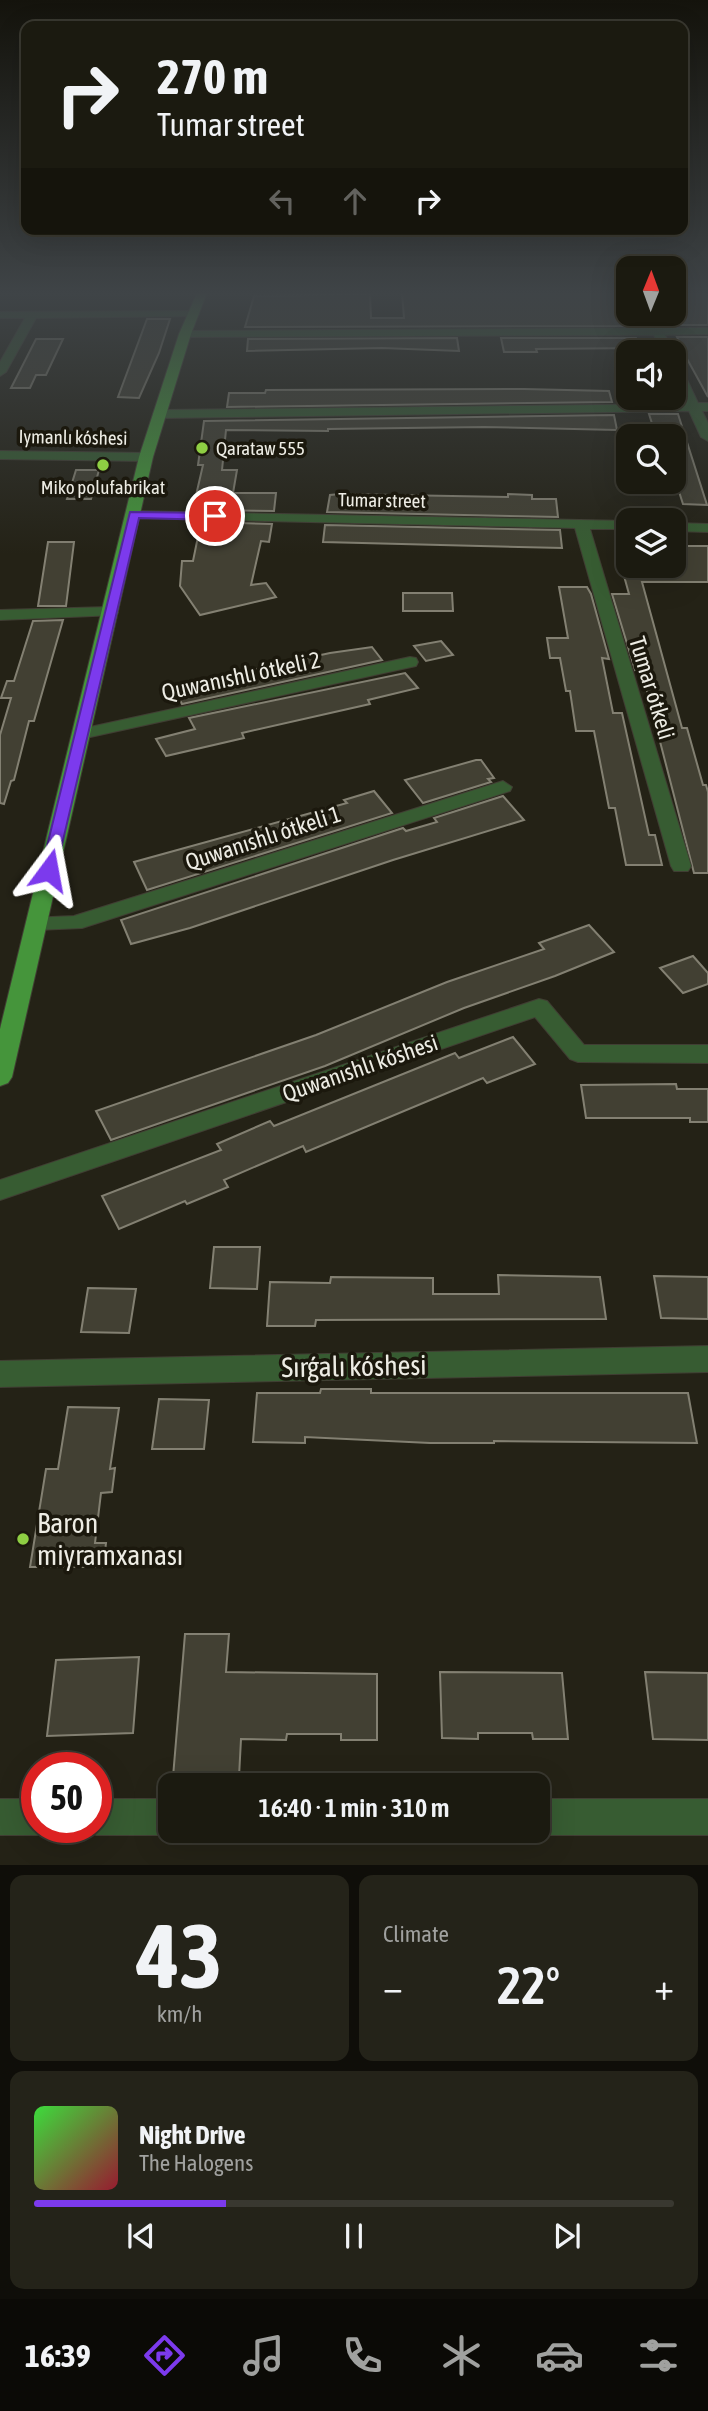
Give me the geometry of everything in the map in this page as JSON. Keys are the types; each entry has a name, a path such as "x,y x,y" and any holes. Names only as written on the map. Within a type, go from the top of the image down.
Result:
{"main road":[{"path":"0,1077 146,457 170,380"}],"street":[{"path":"686,390 708,437"},
{"path":"159,414 708,407"},
{"name":"Iymanlı kóshesi","path":"0,455 146,457"},
{"name":"Tumar street","path":"134,515 616,524"},
{"name":"Tumar ótkeli","path":"581,523 681,866"},
{"path":"686,527 708,528"},
{"path":"0,615 110,612"},
{"name":"Quwanıshlı ótkeli 2","path":"81,734 410,662"},
{"name":"Quwanıshlı ótkeli 1","path":"36,923 75,923 503,788"},
{"name":"Quwanıshlı kóshesi","path":"0,1190 539,1007 578,1054 708,1055"},
{"name":"Sırǵalı kóshesi","path":"0,1374 708,1359"},
{"path":"550,1817 708,1816"},
{"path":"0,1817 21,1817"},
{"path":"112,1817 158,1817"}],"building":[{"path":"15,380 34,380 30,388 11,388"},
{"path":"124,380 147,380 139,398 118,397"},
{"path":"699,380 708,380 708,397"},
{"path":"266,390 609,391 612,402 227,407 229,393 265,393"},
{"path":"649,414 678,414 681,424 652,424"},
{"path":"614,415 616,430 484,427 328,431 226,430 222,470 237,470 233,493 276,493 274,511 203,510 204,504 194,504 203,465 198,465 204,421"},
{"path":"686,439 707,505 683,504 680,494 686,494"},
{"path":"76,470 99,470 91,499 67,499"},
{"path":"508,494 532,495 532,499 556,499 558,517 327,512 330,495 508,497"},
{"path":"201,522 272,524 269,542 261,541 251,585 266,583 276,597 200,615 180,586 182,561 193,561"},
{"path":"325,525 560,530 562,548 323,542"},
{"path":"48,542 74,542 66,606 38,606"},
{"path":"686,546 708,546 708,582 642,582 682,728 687,728 703,785 706,785 708,792 708,873 694,873 641,668 635,670 612,594 629,594 625,578 686,578"},
{"path":"559,587 587,587 591,594 609,659 602,658 613,713 622,713 649,835 655,835 662,865 626,865 615,808 609,808 594,731 576,731 570,691 566,691 560,658 550,658 547,638 568,638"},
{"path":"403,593 452,593 453,611 403,611"},
{"path":"63,620 34,721 29,721 14,780 11,781 4,804 0,803 0,735 11,698 1,698 7,681 14,681 33,621"},
{"path":"441,641 453,655 426,661 414,646"},
{"path":"372,647 382,660 182,704 173,687 330,653"},
{"path":"405,673 418,688 368,700 370,704 242,733 244,738 166,756 156,739 195,729 189,718"},
{"path":"481,760 494,778 488,779 491,782 423,803 405,780"},
{"path":"374,791 392,813 147,890 134,862 347,803 344,800"},
{"path":"503,796 524,820 393,860 190,928 131,944 121,920 403,828 406,831 437,822 434,818"},
{"path":"589,925 614,952 464,1008 325,1066 111,1140 96,1111 316,1035 447,982 544,949 539,943"},
{"path":"693,956 708,973 708,984 683,993 660,968"},
{"path":"513,1037 535,1064 487,1083 483,1078 306,1152 303,1146 224,1180 228,1187 187,1204 185,1201 119,1229 102,1196 221,1150 217,1144 270,1121 274,1126 455,1053 459,1058"},
{"path":"676,1084 677,1089 708,1089 708,1122 690,1122 690,1118 586,1118 581,1085"},
{"path":"214,1247 260,1247 257,1289 210,1288"},
{"path":"498,1275 600,1277 606,1319 316,1320 315,1326 267,1326 270,1282 330,1283 331,1277 433,1278 433,1294 499,1294"},
{"path":"654,1276 708,1277 708,1319 661,1318"},
{"path":"88,1288 136,1289 129,1333 81,1332"},
{"path":"321,1389 371,1389 371,1393 688,1393 697,1443 430,1443 305,1437 305,1443 253,1442 257,1393 320,1393"},
{"path":"159,1399 209,1400 204,1449 152,1449"},
{"path":"68,1407 119,1408 110,1469 115,1468 112,1492 101,1493 95,1543 106,1543 103,1567 30,1567 46,1469 58,1469"},
{"path":"185,1634 229,1634 226,1672 377,1674 377,1740 341,1740 341,1734 287,1734 286,1740 241,1739 239,1773 173,1773"},
{"path":"139,1657 133,1733 47,1736 56,1660"},
{"path":"440,1672 562,1673 568,1739 533,1739 532,1733 478,1733 478,1739 442,1738"},
{"path":"645,1672 708,1673 708,1740 653,1739"}],"place":[{"name":"Qarataw 555","path":"202,448"},
{"name":"Miko polufabrikat","path":"103,465"},
{"name":"Baron miyramxanası","path":"23,1539"}],"route":[{"path":"49,870 134,515 215,516"}]}
